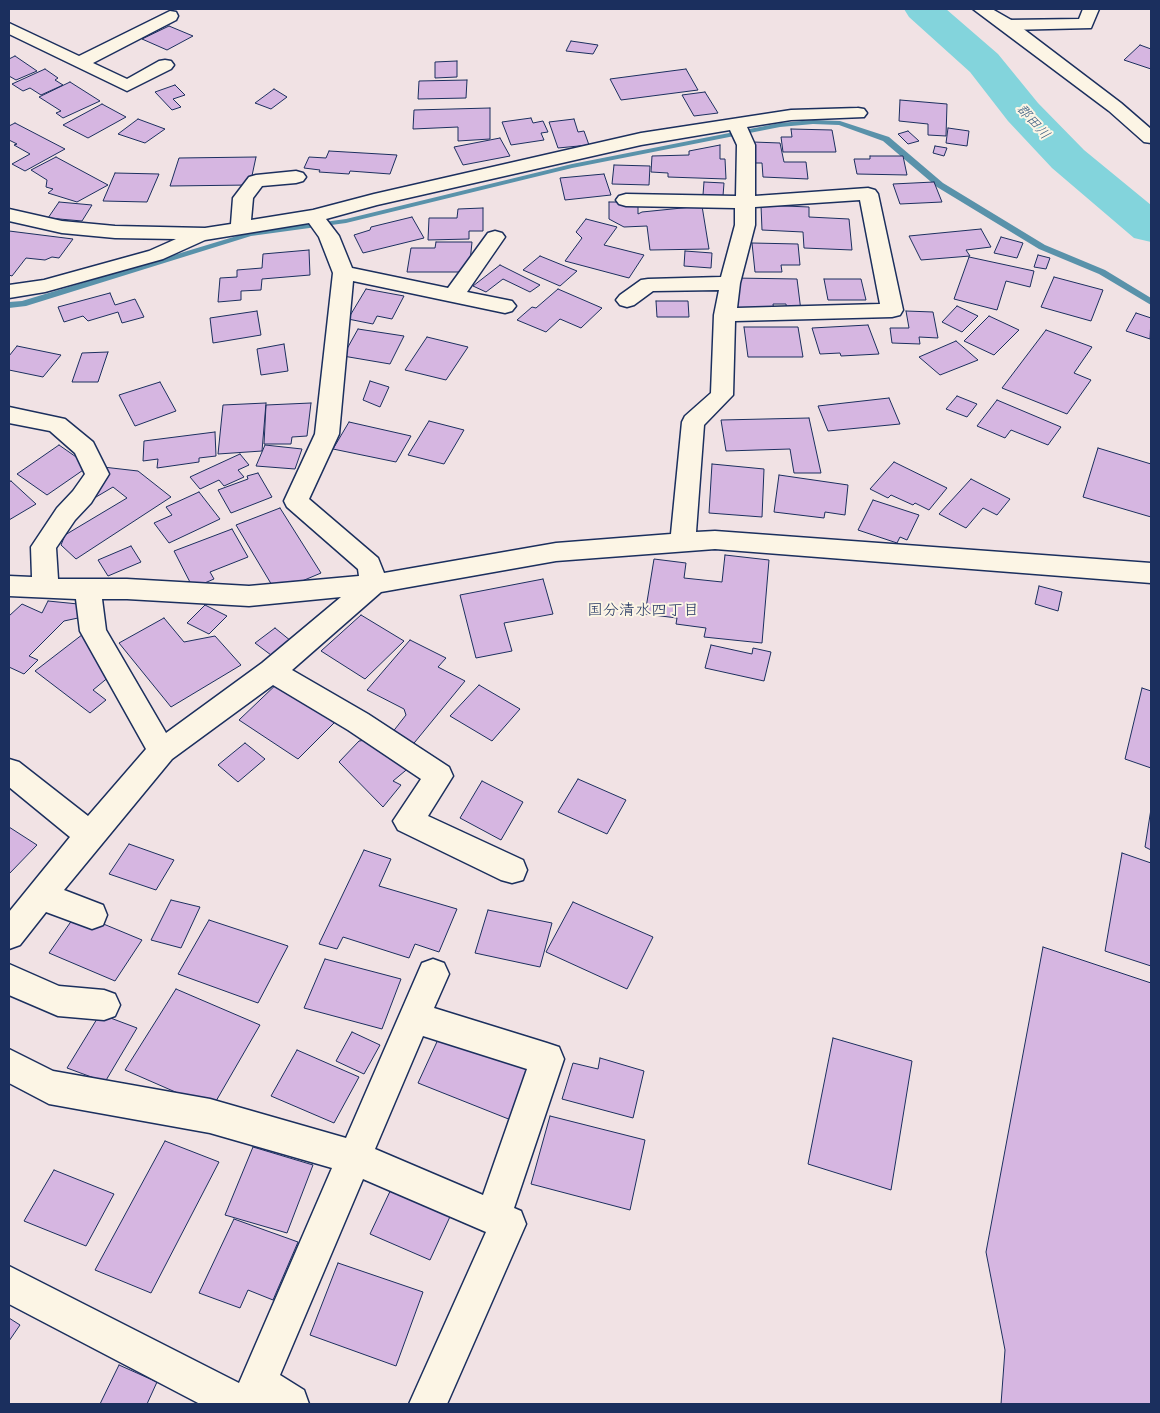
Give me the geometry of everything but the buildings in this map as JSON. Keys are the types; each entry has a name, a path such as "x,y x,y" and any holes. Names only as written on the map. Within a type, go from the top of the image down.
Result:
{"street":[{"path":"981,9 1007,25 1115,107 1151,138"},
{"path":"1007,25 1085,24 1091,9"},
{"path":"79,63 170,16"},
{"path":"9,28 127,86 165,65"},
{"path":"158,222 240,225 318,222 374,200 641,138 739,129 791,115 858,113"},
{"path":"683,543 693,422 722,395 725,315 730,283 745,225 746,145 739,129"},
{"path":"240,225 243,198 256,181 296,177"},
{"path":"626,200 746,202 868,194 892,310 725,315"},
{"path":"9,215 62,227 115,232 205,234"},
{"path":"318,222 343,273 327,434 296,501 369,565 374,584"},
{"path":"9,291 45,286 156,256 205,234 240,225"},
{"path":"454,295 495,237"},
{"path":"343,273 505,306"},
{"path":"627,300 648,285 730,283"},
{"path":"9,415 57,425 85,448 97,474 82,497 66,514 43,546 46,588"},
{"path":"9,586 88,590 128,589 249,596 374,584 556,552 715,540 1151,573"},
{"path":"9,935 90,835 162,752 272,671 374,584"},
{"path":"88,590 92,631 162,752"},
{"path":"272,671 358,722 439,776 408,821 512,870"},
{"path":"9,771 90,835"},
{"path":"41,896 92,915"},
{"path":"249,1397 356,1158 433,974"},
{"path":"9,979 58,1001 104,1005"},
{"path":"415,1018 547,1059 493,1217"},
{"path":"9,1066 49,1087 210,1116 356,1158 508,1224 428,1404"},
{"path":"9,1284 249,1397 290,1404"}],"waterway":[{"name":"郡田川","path":"923,9 984,63 1023,112 1068,159 1151,228"},
{"path":"9,305 23,304 250,234 346,221 572,166 780,125 813,122 840,123 886,139 940,185 1042,247 1102,272 1151,302"}],"district":[{"name":"国分清水四丁目","path":"643,611"}]}
